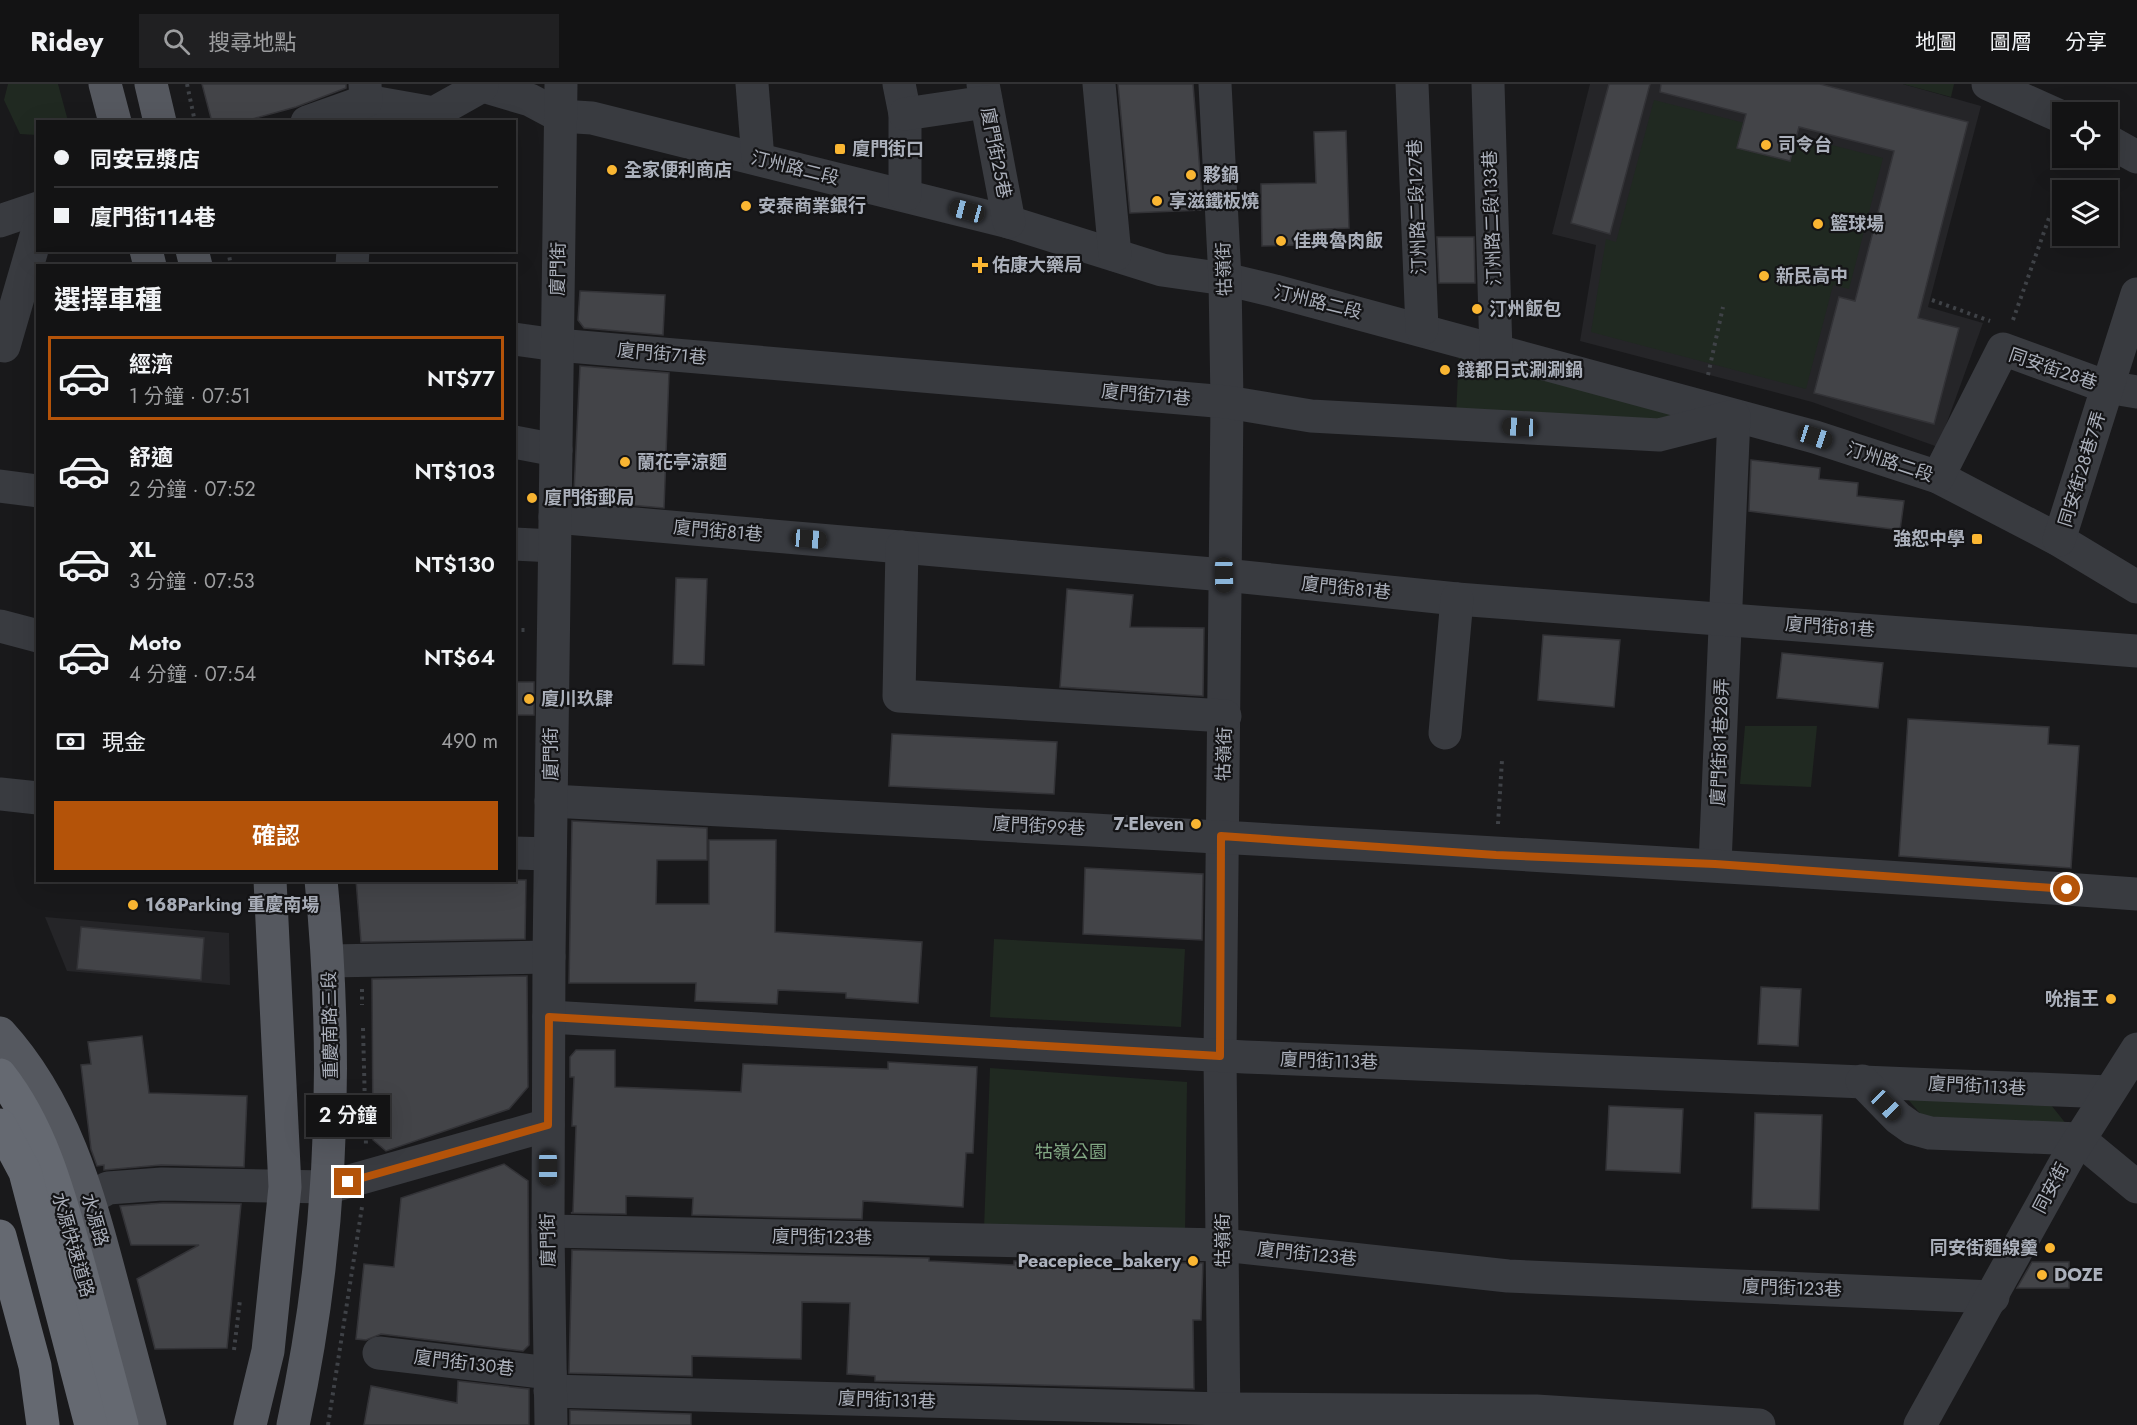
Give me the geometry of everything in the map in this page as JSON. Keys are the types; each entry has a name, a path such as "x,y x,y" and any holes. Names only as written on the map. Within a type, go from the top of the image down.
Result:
{"highway":[{"name":"水源快速道路","path":"0,1075 11,1089 40,1143 59,1194 122,1425"},
{"name":"水源快速道路","path":"0,1125 25,1172 92,1425"},
{"path":"0,1236 35,1365 43,1425"}],"main road":[{"path":"105,84 114,120"},
{"path":"151,84 160,120"},
{"path":"250,1425 268,1351 285,1187 270,882"},
{"name":"重慶南路三段","path":"293,1425 302,1385 329,1187 329,961 321,882"},
{"name":"水源路","path":"0,1033 46,1098 66,1135 90,1197 150,1425"}],"street":[{"name":"廈門街","path":"551,1425 548,1231 549,957 561,84"},
{"path":"752,84 758,159"},
{"path":"1099,84 1115,255"},
{"name":"牯嶺街","path":"1215,84 1225,279 1227,402 1224,575 1226,716 1221,836 1220,1056 1224,1417"},
{"name":"汀州路二段127巷","path":"1412,84 1422,329"},
{"name":"汀州路二段133巷","path":"1488,84 1496,352"},
{"path":"1988,84 2052,113"},
{"name":"汀州路二段","path":"479,85 530,99 560,116 592,118 905,195 1009,222 1162,270 1225,279 1422,329 1496,352 1815,437 1938,477 2059,540 2137,587"},
{"path":"312,120 355,104 434,113 479,85"},
{"path":"905,195 902,99 984,93"},
{"name":"廈門街25巷","path":"984,93 1009,222"},
{"path":"2118,147 2137,157"},
{"path":"0,221 36,209"},
{"path":"4,346 36,236"},
{"name":"同安街28巷7弄","path":"2059,540 2122,390 2137,294"},
{"name":"廈門街71巷","path":"516,339 556,345 1227,402 1311,417 1659,435 1734,416"},
{"name":"同安街28巷","path":"1938,477 2007,339 2122,390"},
{"name":"廈門街81巷28弄","path":"1715,864 1734,416"},
{"path":"516,442 556,450"},
{"path":"0,486 36,491"},
{"name":"廈門街81巷","path":"516,543 555,532 902,547 1224,575 1457,599 2137,651"},
{"path":"902,547 899,696 1226,716"},
{"path":"1445,732 1457,599"},
{"path":"0,626 36,635"},
{"path":"0,794 36,798"},
{"name":"廈門街99巷","path":"551,801 1221,836 1496,855 1715,864 2137,894"},
{"path":"516,853 550,854"},
{"path":"329,961 549,957"},
{"name":"廈門街113巷","path":"549,1017 1220,1056 2109,1092"},
{"name":"同安街","path":"1920,1425 2079,1139 2109,1092 2135,1059"},
{"path":"1862,1081 1912,1128 1929,1133 2079,1139 2137,1187"},
{"path":"90,1197 108,1188 162,1184 329,1187 548,1125"},
{"name":"廈門街123巷","path":"548,1231 1222,1245 1508,1276 1993,1297"},
{"path":"239,1425 268,1351"},
{"name":"廈門街130巷","path":"379,1353 550,1382"},
{"name":"廈門街131巷","path":"550,1382 1224,1417 1536,1411 1759,1425"}],"path":[{"path":"187,84 195,120"},
{"path":"1932,300 2007,339 2050,215"},
{"path":"1708,375 1723,307"},
{"path":"1496,855 1502,760"},
{"path":"328,1425 343,1348 367,1177"},
{"path":"233,1358 241,1290"}],"shaded area":[{"name":"新民高中","path":"1590,84 1903,84 1981,106 1928,307 1983,323 1938,447 1812,402 1580,341 1596,245 1552,234"},
{"path":"45,917 229,933 230,985 67,971"}],"green space":[{"path":"8,84 58,84 68,120 36,120 36,135 20,134 4,100"},
{"path":"1903,84 1954,84 1951,97"},
{"path":"1654,100 1883,158 1849,289 1833,285 1806,389 1591,332 1606,239 1616,242","holes":["1795,143 1790,161 1737,148"]},
{"path":"1459,352 1695,414 1657,427 1456,416"},
{"path":"1745,726 1817,726 1811,787 1740,784"},
{"path":"994,939 1185,949 1181,1027 990,1017"},
{"name":"牯嶺公園","path":"990,1068 1187,1082 1185,1234 984,1229"},
{"path":"1899,1089 2043,1095 2071,1130 1930,1125"}],"building":[{"path":"202,84 346,84 346,88 296,107 252,120 211,120"},
{"path":"1118,84 1193,84 1203,210 1130,213"},
{"path":"1609,84 1650,84 1610,234 1571,223"},
{"path":"1661,84 1820,84 1968,122 1918,318 1959,328 1934,424 1814,393 1839,297 1855,301 1894,151 1799,127 1790,161 1737,148 1746,114 1660,92"},
{"path":"1346,131 1349,228 1306,230 1307,245 1262,246 1261,184 1316,183 1314,132"},
{"path":"1437,237 1474,237 1475,283 1439,283"},
{"path":"580,291 665,295 663,335 584,328 578,320"},
{"path":"580,366 669,373 664,508 583,501 583,493 574,492"},
{"path":"1751,460 1820,468 1819,479 1858,483 1857,496 1904,501 1900,530 1749,511"},
{"path":"676,578 707,579 704,665 673,664"},
{"path":"1067,589 1133,595 1130,627 1204,628 1203,696 1060,687"},
{"path":"1543,635 1620,640 1614,707 1538,700"},
{"path":"1782,653 1883,663 1878,708 1777,698"},
{"name":"廈川玖肆","path":"516,682 534,682 534,715 516,715"},
{"path":"1908,719 2049,727 2048,744 2079,746 2071,868 1899,856"},
{"path":"892,734 1057,742 1054,794 889,786"},
{"path":"572,821 707,828 707,860 657,860 656,904 709,904 709,840 776,840 775,932 922,942 918,1003 846,998 846,993 778,990 777,1004 695,1001 696,983 569,983"},
{"path":"1085,868 1203,874 1202,940 1083,934"},
{"path":"516,880 526,880 525,939 361,942 356,882 516,882"},
{"path":"81,927 204,938 201,980 77,969"},
{"path":"527,976 528,1087 509,1109 386,1151 373,1140 372,979"},
{"path":"1761,987 1801,989 1798,1046 1758,1044"},
{"path":"142,1036 149,1093 247,1096 244,1167 161,1165 104,1170 104,1165 97,1166 91,1149 81,1065 91,1064 88,1042"},
{"path":"576,1050 615,1050 615,1087 741,1092 743,1064 888,1069 888,1062 977,1067 973,1153 966,1153 963,1207 863,1201 862,1219 692,1215 693,1198 626,1196 626,1214 571,1213 573,1212 576,1126 572,1126 574,1077 570,1077 570,1057"},
{"path":"1609,1106 1683,1109 1680,1173 1606,1170"},
{"path":"1755,1113 1822,1115 1819,1210 1752,1208"},
{"path":"504,1164 528,1181 529,1345 523,1351 381,1334 366,1340 356,1339 364,1264 394,1267 401,1198"},
{"path":"163,1203 241,1204 227,1348 155,1349 137,1279 199,1245 131,1245 120,1206"},
{"path":"572,1250 929,1258 929,1261 1014,1265 1014,1261 1048,1262 1048,1266 1162,1268 1162,1263 1203,1263 1201,1320 1193,1320 1194,1389 875,1381 875,1376 847,1374 850,1303 802,1302 801,1359 692,1356 692,1376 569,1373"},
{"name":"DOZE","path":"2032,1262 2069,1262 2069,1288 2017,1288"},
{"path":"458,1381 529,1389 529,1425 364,1425 371,1386 457,1403"},
{"path":"570,1410 691,1414 691,1425 570,1425"}],"place":[{"name":"司令台","path":"1766,145"},
{"name":"廈門街口","path":"840,149"},
{"name":"全家便利商店","path":"612,170"},
{"name":"夥鍋","path":"1191,175"},
{"name":"享滋鐵板燒","path":"1157,201"},
{"name":"安泰商業銀行","path":"746,206"},
{"name":"籃球場","path":"1818,224"},
{"name":"佳典魯肉飯","path":"1281,241"},
{"name":"佑康大藥局","path":"980,265"},
{"name":"新民高中","path":"1764,276"},
{"name":"汀州飯包","path":"1477,309"},
{"name":"錢都日式涮涮鍋","path":"1445,370"},
{"name":"蘭花亭涼麵","path":"625,462"},
{"name":"廈門街郵局","path":"532,498"},
{"name":"強恕中學","path":"1977,539"},
{"name":"廈川玖肆","path":"529,699"},
{"name":"7-Eleven","path":"1196,824"},
{"name":"168Parking 重慶南場","path":"133,905"},
{"name":"吮指王","path":"2111,999"},
{"name":"同安街麵線羹","path":"2050,1248"},
{"name":"Peacepiece_bakery","path":"1193,1261"},
{"name":"DOZE","path":"2042,1275"}],"route":[{"path":"348,1182 548,1125 549,1017 1220,1056 1221,836 1496,855 1715,864 2067,889"}]}
